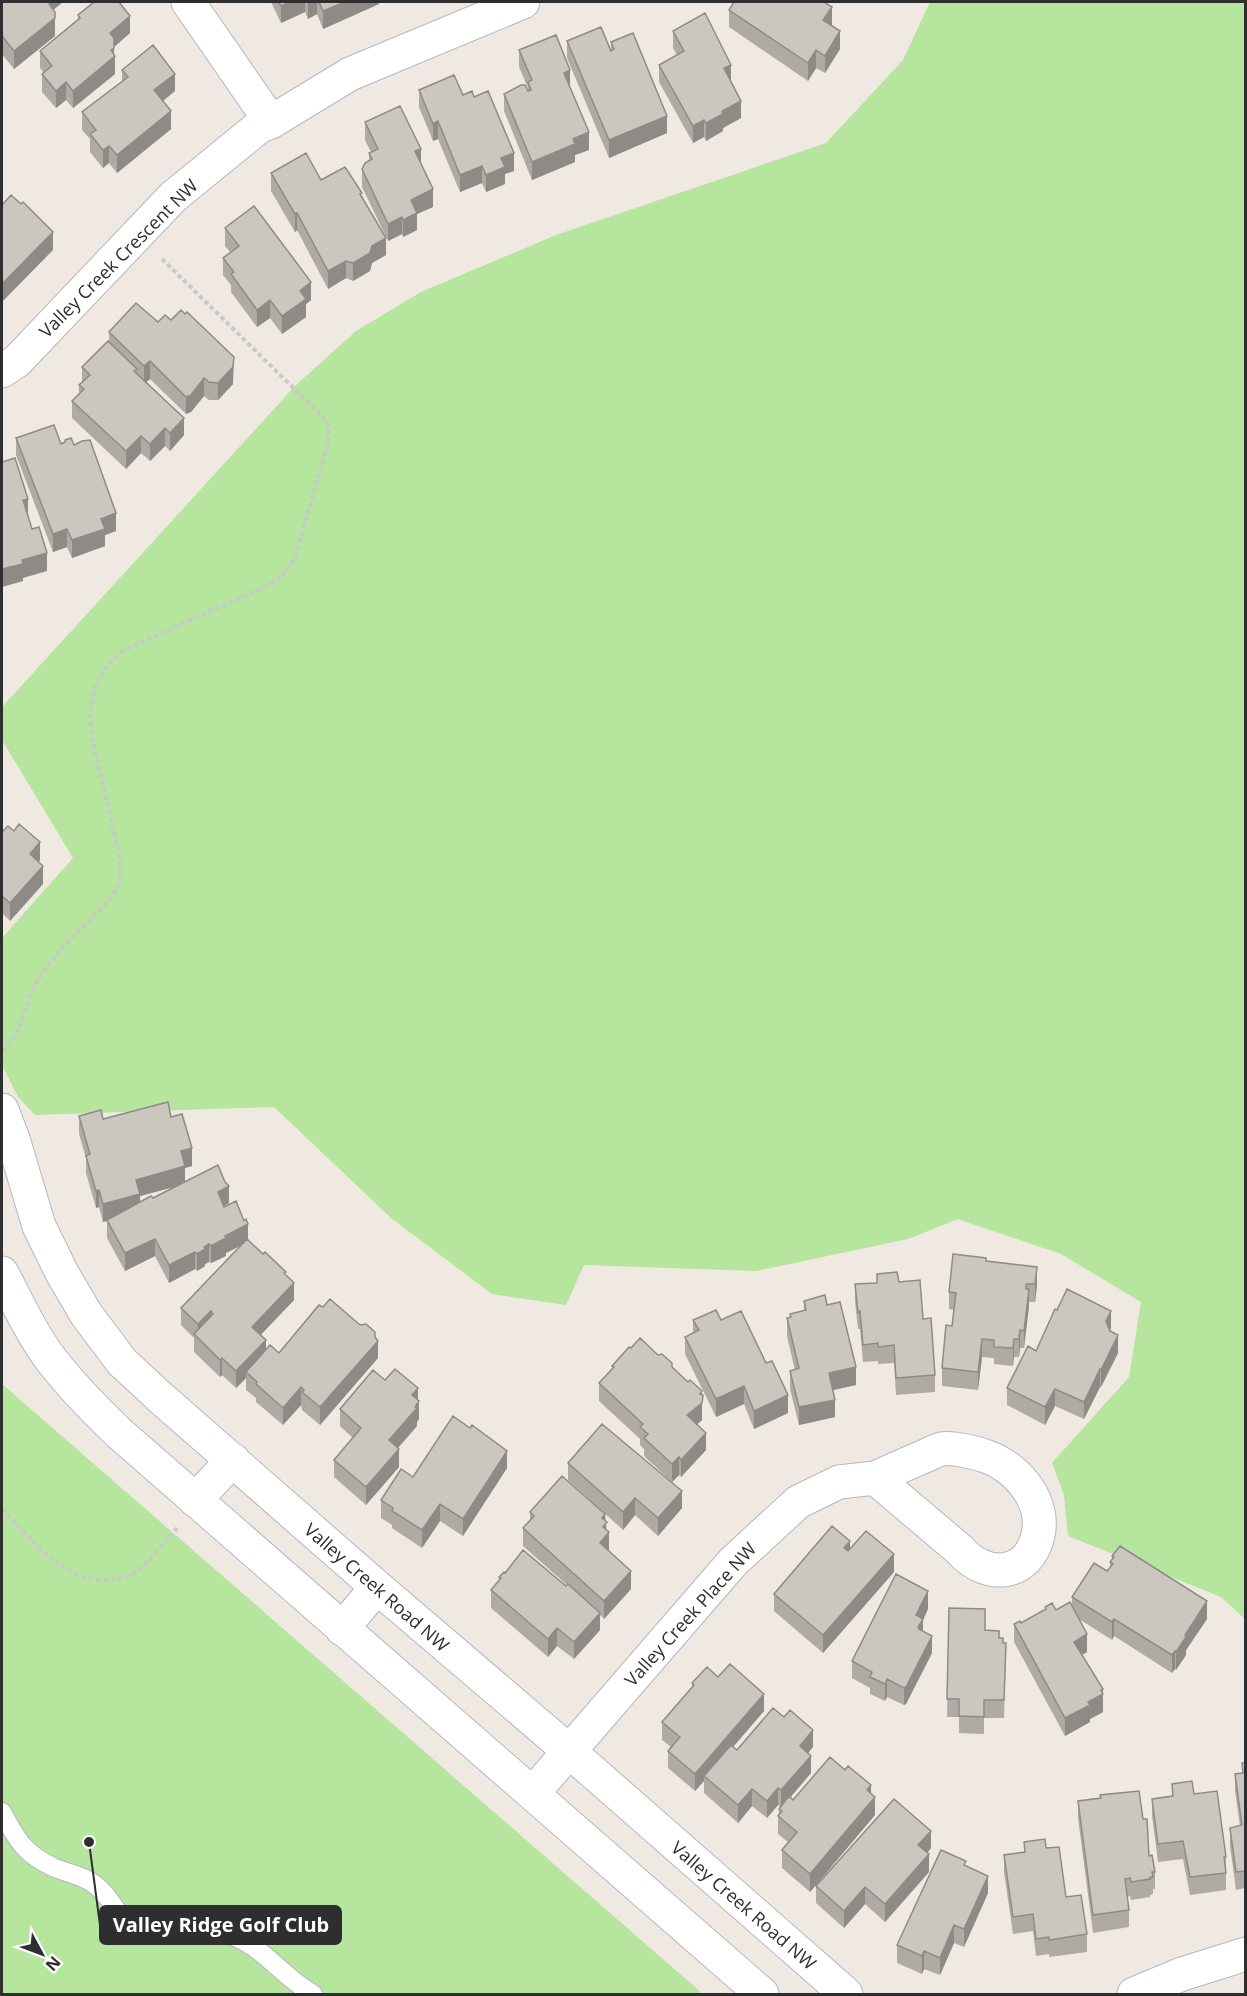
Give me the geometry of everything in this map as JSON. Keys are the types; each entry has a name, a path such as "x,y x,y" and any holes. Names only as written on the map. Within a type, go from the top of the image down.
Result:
{"street":[{"path":"188,2 271,122"},
{"name":"Valley Creek Crescent NW","path":"2,371 18,361 173,197 260,126 271,122 350,74 523,2"},
{"name":"Valley Creek Road NW","path":"2,1110 39,1226 62,1274 86,1314 122,1362 846,1995"},
{"path":"2,1273 47,1354 86,1401 195,1500 762,1995"},
{"name":"Valley Creek Place NW","path":"533,1793 733,1562 798,1502 839,1482 875,1478 942,1449 992,1458 1017,1474 1034,1499 1039,1530 1036,1542 1030,1554 1021,1563 1008,1569 994,1571 981,1568 875,1478"},
{"path":"195,1500 233,1460"},
{"path":"342,1629 377,1587"},
{"path":"1134,1995 1182,1974 1245,1954"}],"lane":[{"path":"2,1812 16,1840 33,1856 55,1868 93,1883 104,1892 122,1918 134,1928 147,1933 233,1936 250,1945 299,1987 313,1995"}],"path":[{"path":"2,1051 8,1046 27,1010 30,996 50,961 112,897 119,884 120,858 92,738 90,720 94,688 110,661 124,650 266,586 287,571 295,558 328,443 329,426 320,414 136,235"},
{"path":"2,1509 57,1565 75,1575 102,1579 129,1576 157,1552 183,1521 195,1500"}],"green space":[{"path":"930,2 1245,2 1245,1619 1221,1597 1068,1536 1064,1495 1052,1463 1129,1377 1141,1302 1061,1254 958,1219 908,1239 756,1271 584,1265 566,1305 492,1294 391,1218 274,1107 35,1115 18,1097 2,1065 2,938 73,858 2,740 2,707 296,385 356,331 421,292 556,235 826,143 903,60"},
{"path":"2,1384 703,1994 2,1994"}],"building":[{"path":"2,2 51,2 49,4 55,12 55,18 14,51 2,36"},
{"path":"94,2 119,2 130,16 110,33 114,38 114,48 111,50 115,56 73,91 66,82 56,91 42,74 52,66 40,51 80,18 78,15"},
{"path":"319,2 345,2 323,11"},
{"path":"734,2 824,2 832,7 823,20 840,31 825,56 816,50 808,63 729,10"},
{"path":"705,13 731,65 724,68 741,101 706,123 704,120 693,126 659,65 684,51 673,31"},
{"path":"601,27 611,51 614,49 611,42 633,33 667,116 609,140 567,41"},
{"path":"556,35 570,70 564,73 589,132 573,139 575,144 532,162 504,94 521,85 525,85 528,91 531,90 528,82 532,80 519,50"},
{"path":"153,45 175,74 154,90 171,111 117,155 109,146 103,150 90,134 96,130 82,112 128,77 122,70"},
{"path":"454,75 463,95 472,91 474,97 488,91 514,153 501,158 505,167 486,175 482,166 460,175 438,121 433,124 419,90"},
{"path":"400,106 421,149 415,151 433,189 411,200 417,213 388,224 362,169 365,163 372,159 369,153 378,149 365,122"},
{"path":"306,153 321,180 345,167 386,238 372,246 370,253 353,263 346,261 328,271 297,213 295,214 271,173"},
{"path":"11,195 21,204 23,202 53,232 2,284 2,205"},
{"path":"254,206 311,282 300,291 306,299 282,316 270,300 257,310 231,274 234,272 223,258 239,246 225,228"},
{"path":"136,303 158,322 165,315 171,320 181,310 185,314 187,312 234,357 233,367 218,383 209,382 204,378 191,395 186,397 150,361 144,366 109,332"},
{"path":"108,341 137,369 134,371 184,418 170,433 165,428 150,444 141,436 126,451 72,401 84,389 79,385 90,375 82,367"},
{"path":"54,425 61,444 71,438 74,445 90,440 116,513 101,519 105,529 72,540 67,529 53,534 16,438"},
{"path":"15,458 28,499 23,500 32,529 39,527 47,553 22,560 23,564 2,569 2,462"},
{"path":"19,824 40,842 30,854 43,866 10,903 2,896 2,829 3,831 8,826 14,831"},
{"path":"168,1102 171,1117 182,1114 192,1148 181,1151 185,1166 136,1180 140,1194 103,1204 99,1190 96,1191 86,1156 90,1154 79,1116 101,1110 103,1119"},
{"path":"218,1165 229,1186 218,1192 224,1207 236,1201 244,1221 246,1219 248,1224 211,1246 209,1244 197,1254 195,1252 169,1265 155,1239 125,1253 107,1220 151,1196 153,1198"},
{"path":"247,1239 263,1254 265,1252 294,1283 252,1327 266,1340 236,1371 222,1358 220,1360 194,1334 213,1314 211,1311 198,1324 181,1308"},
{"path":"953,1254 986,1258 986,1261 1037,1267 1035,1284 1026,1284 1026,1289 1029,1289 1024,1331 1020,1330 1019,1339 1014,1339 1013,1348 994,1347 994,1340 982,1339 978,1372 942,1368 946,1325 952,1326 956,1293 949,1292"},
{"path":"897,1272 899,1282 920,1280 923,1319 931,1318 935,1375 896,1378 894,1345 878,1347 878,1343 863,1345 855,1284 877,1283 877,1274"},
{"path":"1067,1289 1111,1311 1106,1321 1110,1331 1118,1335 1084,1402 1055,1389 1045,1407 1007,1388 1028,1346 1036,1351"},
{"path":"825,1295 827,1305 840,1302 856,1367 829,1373 835,1400 799,1407 790,1371 799,1368 787,1318 791,1317 790,1314 806,1310 804,1301"},
{"path":"330,1299 360,1325 366,1324 375,1332 378,1341 320,1407 302,1392 304,1390 301,1387 283,1408 246,1372 270,1345 279,1353 319,1305 323,1307"},
{"path":"716,1310 721,1320 741,1311 766,1363 772,1361 788,1395 754,1411 744,1386 716,1399 685,1337 699,1330 693,1320"},
{"path":"640,1338 658,1355 662,1354 672,1363 672,1367 688,1382 690,1380 702,1391 700,1394 703,1395 702,1403 687,1415 706,1433 681,1460 679,1457 672,1464 644,1438 648,1434 640,1427 643,1424 599,1383 629,1347 631,1348"},
{"path":"395,1369 418,1388 412,1395 419,1401 415,1407 417,1408 389,1440 399,1449 366,1487 334,1460 361,1428 340,1409 373,1370 385,1380"},
{"path":"453,1416 470,1428 472,1425 507,1451 463,1519 440,1504 422,1530 392,1511 393,1508 381,1500 401,1469 413,1477"},
{"path":"602,1424 682,1491 658,1518 635,1498 623,1512 568,1463"},
{"path":"562,1476 605,1514 602,1518 607,1522 603,1527 609,1532 600,1543 631,1571 604,1601 523,1528 534,1516 530,1512"},
{"path":"832,1526 850,1541 844,1548 848,1551 866,1531 894,1554 823,1635 774,1594"},
{"path":"1120,1546 1207,1601 1185,1635 1186,1637 1172,1655 1114,1619 1112,1622 1072,1597 1094,1563 1107,1571 1113,1564 1110,1562 1114,1557 1112,1556"},
{"path":"523,1550 566,1586 568,1584 600,1613 574,1642 557,1628 548,1639 491,1590 501,1578 499,1577 505,1573"},
{"path":"896,1574 928,1591 916,1615 923,1619 919,1629 932,1636 904,1688 887,1679 885,1684 870,1677 872,1672 852,1661"},
{"path":"1070,1602 1087,1634 1074,1642 1103,1689 1101,1690 1103,1694 1088,1702 1090,1705 1065,1718 1014,1624 1020,1621 1021,1623 1052,1603 1056,1610"},
{"path":"949,1608 985,1609 985,1630 999,1631 999,1638 1003,1638 1003,1643 1006,1643 1004,1700 984,1700 984,1717 959,1716 959,1699 947,1699"},
{"path":"730,1664 764,1694 695,1774 668,1751 680,1737 662,1722 707,1667 718,1677"},
{"path":"773,1708 784,1717 790,1710 813,1730 800,1746 811,1756 781,1790 778,1788 767,1801 752,1789 738,1805 704,1776 731,1745 737,1750"},
{"path":"830,1757 845,1770 848,1766 871,1785 867,1790 875,1797 810,1874 782,1850 797,1832 778,1816 782,1811 779,1809 789,1796 793,1800"},
{"path":"1242,1763 1245,1763 1245,1871 1236,1872 1230,1828 1242,1825 1235,1774 1243,1773"},
{"path":"1192,1781 1194,1794 1217,1791 1226,1873 1190,1877 1183,1841 1158,1844 1152,1799 1173,1796 1172,1784"},
{"path":"1139,1791 1143,1819 1147,1819 1149,1856 1152,1855 1155,1872 1152,1872 1153,1877 1150,1879 1131,1882 1130,1878 1125,1879 1129,1910 1093,1915 1078,1801 1101,1798 1100,1795"},
{"path":"894,1799 931,1831 918,1845 929,1854 885,1904 865,1887 844,1911 816,1886"},
{"path":"1045,1839 1046,1848 1059,1847 1066,1897 1081,1895 1087,1934 1049,1940 1049,1937 1036,1939 1033,1914 1013,1917 1004,1855 1025,1852 1024,1842"},
{"path":"941,1850 966,1861 964,1865 988,1876 964,1929 954,1925 940,1958 924,1951 922,1956 897,1945"}],"place":[{"name":"Valley Ridge Golf Club","path":"89,1842"}]}
